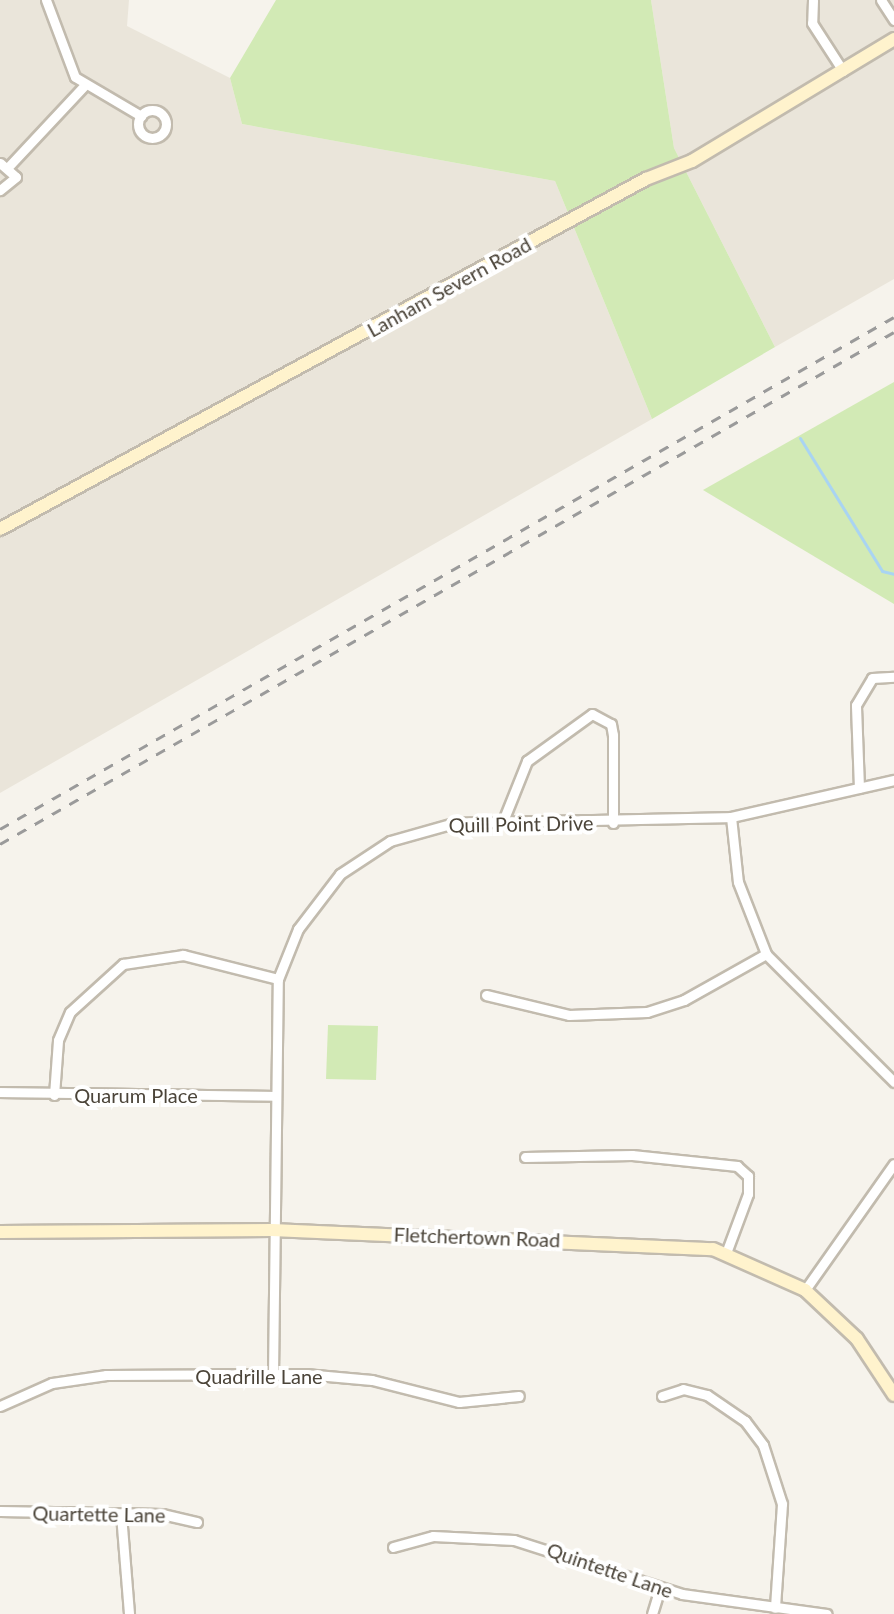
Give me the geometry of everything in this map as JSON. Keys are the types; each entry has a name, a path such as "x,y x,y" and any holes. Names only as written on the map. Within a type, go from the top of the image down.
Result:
{"main road":[{"name":"Lanham Severn Road","path":"0,529 692,161 894,39"},
{"name":"Fletchertown Road","path":"0,1232 272,1230 647,1241 726,1253 805,1290 857,1339 894,1395"}],"street":[{"path":"46,0 60,49 84,86 141,116"},
{"path":"813,0 812,23 843,71"},
{"path":"881,0 894,20"},
{"path":"0,190 15,182 5,164 84,86"},
{"path":"859,788 856,705 872,678 894,677"},
{"path":"503,821 527,761 592,714 611,724 613,823"},
{"name":"Quill Point Drive","path":"273,1375 273,1096 278,979 306,915 363,855 436,826 503,821 613,823 731,817 894,780"},
{"path":"731,817 738,882 766,954 894,1082"},
{"path":"486,995 553,1013 647,1012 684,1000 766,954"},
{"path":"54,1095 58,1040 70,1012 123,964 183,955 278,979"},
{"name":"Quarum Place","path":"0,1092 273,1096"},
{"path":"525,1157 632,1155 737,1166 748,1176 748,1194 726,1253"},
{"path":"805,1290 894,1164"},
{"name":"Quadrille Lane","path":"0,1405 84,1377 273,1375 372,1380 466,1402 519,1396"},
{"path":"662,1396 683,1389 719,1400 763,1445 783,1506 775,1608"},
{"name":"Quartette Lane","path":"0,1511 121,1514 197,1522"},
{"path":"121,1514 129,1614"},
{"name":"Quintette Lane","path":"393,1547 433,1536 514,1540 660,1588 827,1614"},
{"path":"652,1614 660,1588"}],"shaded area":[{"path":"0,0 129,0 127,26 230,78 242,124 555,181 652,419 0,793"},
{"path":"651,0 894,0 894,279 775,347 674,148"}],"green space":[{"path":"276,0 651,0 674,148 775,347 652,419 555,181 242,124 230,78"},
{"path":"894,382 894,604 703,490"},
{"path":"328,1025 378,1026 376,1080 326,1079"}],"waterway":[{"path":"800,438 882,571 894,574"}],"railway":[{"path":"0,829 894,317"},
{"path":"0,844 894,332"}]}
